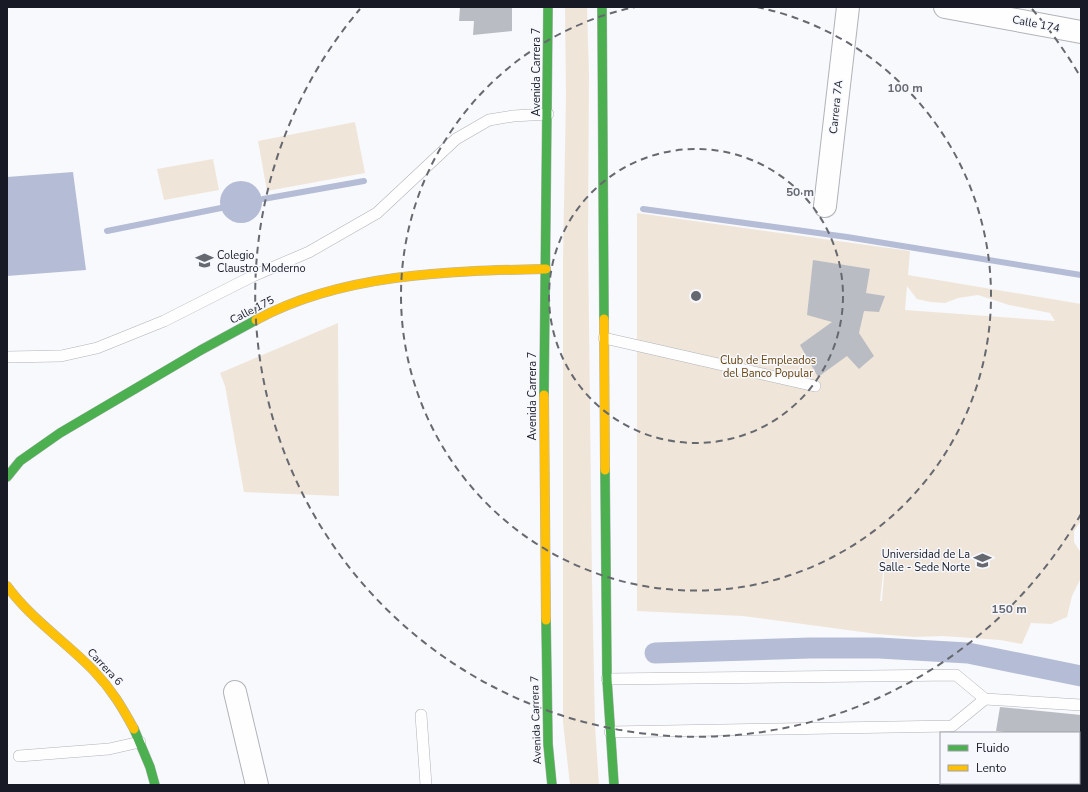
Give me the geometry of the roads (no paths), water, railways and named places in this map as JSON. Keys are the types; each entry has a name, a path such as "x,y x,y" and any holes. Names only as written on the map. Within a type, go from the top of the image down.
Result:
{"main road":[{"name":"Avenida Carrera 7","path":"548,7 544,412 546,684 548,744 552,785"},
{"path":"602,7 607,679 614,785"},
{"name":"Calle 175","path":"7,477 20,461 73,425 201,350 269,313 310,296 352,285 416,276 488,270 546,269"},
{"name":"Carrera 6","path":"7,586 35,617 94,671 116,697 140,742 150,767 155,785"}],"street":[{"name":"Carrera 7A","path":"825,206 848,7"},
{"name":"Calle 174","path":"945,7 1081,32"},
{"path":"235,692 257,785"}],"lane":[{"path":"7,357 61,356 97,348 164,320 253,276 309,252 378,213 456,138 489,120 525,115 548,114"},
{"path":"604,338 815,386"},
{"path":"607,679 956,675 985,699 1081,705"},
{"path":"610,732 952,726 985,699"},
{"path":"421,715 426,785"},
{"path":"19,756 109,749 140,742"}],"water":[{"path":"73,172 86,270 7,276 7,177"},
{"path":"237,181 245,181 253,184 259,190 262,202 259,214 253,220 245,223 237,223 229,220 223,214 220,206 220,198 223,190 229,184"}],"waterway":[{"path":"263,199 364,181"},
{"path":"107,231 221,208"},
{"path":"643,209 847,237 1081,275"},
{"path":"655,653 810,648 879,648 968,653 1081,676"}],"place":[{"name":"Colegio Claustro Moderno","path":"204,261"},
{"name":"Universidad de La Salle - Sede Norte","path":"983,560"}],"park label":[{"name":"Club de Empleados del Banco Popular","path":"768,366"}]}
